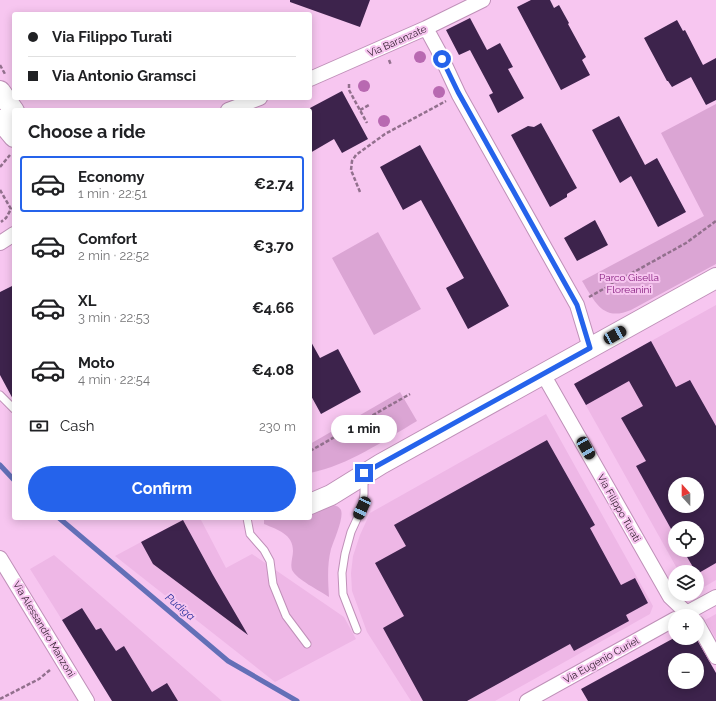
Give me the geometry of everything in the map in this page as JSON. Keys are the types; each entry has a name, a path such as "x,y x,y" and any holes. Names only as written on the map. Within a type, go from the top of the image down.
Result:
{"street":[{"name":"Via Baranzate","path":"312,78 426,28 483,0"},
{"path":"426,28 459,95 577,305 590,348"},
{"path":"0,91 12,108"},
{"path":"233,108 255,100"},
{"path":"0,120 12,135"},
{"path":"312,492 332,488 364,473 716,278"},
{"name":"Via Filippo Turati","path":"543,374 678,609"},
{"path":"312,503 332,495 364,473"},
{"name":"Via Alessandro Manzoni","path":"0,558 87,701"},
{"name":"Via Eugenio Curiel","path":"695,609 716,597"},
{"name":"Via Eugenio Curiel","path":"527,701 668,624"},
{"path":"704,636 716,657"}],"lane":[{"path":"0,395 12,407"},
{"path":"357,630 343,594 342,573 351,532 362,508 364,473"},
{"path":"247,520 250,534 264,550 270,561 273,584 286,616 307,644"}],"path":[{"path":"349,84 349,90 367,123"},
{"path":"360,192 351,170 352,161 356,155 385,134 459,95"},
{"path":"360,110 369,105"},
{"path":"0,167 12,152"},
{"path":"0,190 11,209 6,218 0,223"},
{"path":"577,305 686,243 716,221"},
{"path":"312,451 410,394"},
{"path":"0,700 39,679 62,659"}],"shaded area":[{"path":"716,305 716,580 704,587 704,565 675,565 671,557 704,557 704,521 668,521 668,552 574,384"},
{"path":"546,414 653,606 650,614 495,701 411,701 367,632 352,591 351,573 353,556 360,535 370,513"},
{"path":"182,520 201,520 226,568 252,554 344,617 356,639 275,682 115,556"},
{"path":"54,555 222,701 113,701 30,569"},
{"path":"716,614 716,639 705,620"}],"green space":[{"name":"Parco Gisella Floreanini","path":"716,104 716,264 631,310 621,313 607,312 596,303 582,281 704,216 661,133"},
{"path":"378,232 421,309 374,335 332,258"},
{"path":"400,392 417,421 365,452 338,464 312,472 312,443"},
{"path":"330,504 339,508 342,514 331,549 329,561 329,597 303,581 295,574 291,568 293,551 290,540 284,533 264,524 264,520 312,520 312,512"}],"building":[{"path":"290,0 370,0 360,27 290,2"},
{"path":"531,0 550,0 554,8 559,5 586,57 582,60 590,75 561,90 517,7"},
{"path":"470,18 487,50 500,43 513,67 508,69 524,98 498,113 489,95 493,93 470,50 459,55 446,30"},
{"path":"677,20 683,31 685,30 703,65 716,58 716,100 706,105 691,77 672,87 667,81 644,38"},
{"path":"342,91 368,139 342,153 334,139 312,152 312,108 310,108"},
{"path":"619,116 645,165 657,158 686,212 658,227 631,176 620,183 592,130"},
{"path":"541,123 577,188 567,194 567,197 550,207 511,135 528,126 534,127"},
{"path":"420,145 509,306 468,329 446,288 464,278 421,200 403,210 380,167"},
{"path":"595,220 608,245 577,261 564,238"},
{"path":"12,286 12,397 0,375 0,292"},
{"path":"651,341 676,387 690,380 716,426 716,563 704,570 704,565 692,565 687,557 704,557 704,521 668,521 668,523 636,466 646,461 621,418 643,406 629,381 586,405 574,384"},
{"path":"312,344 320,358 338,349 361,392 321,414 312,398"},
{"path":"547,440 595,525 590,528 621,585 635,578 648,603 626,615 629,621 574,651 570,644 467,701 423,701 383,628 404,616 375,563 406,546 394,525"},
{"path":"183,520 248,635 153,564 141,542"},
{"path":"82,608 96,630 101,628 116,651 124,646 152,692 167,683 178,701 112,701 62,620"},
{"path":"668,641 668,645 700,645 716,673 716,701 588,701 581,689"}],"waterway":[{"name":"Pudiga","path":"0,465 12,478"},
{"name":"Pudiga","path":"61,520 228,661 297,701"}],"route":[{"path":"364,473 590,348 577,305 458,92 442,59"}]}
